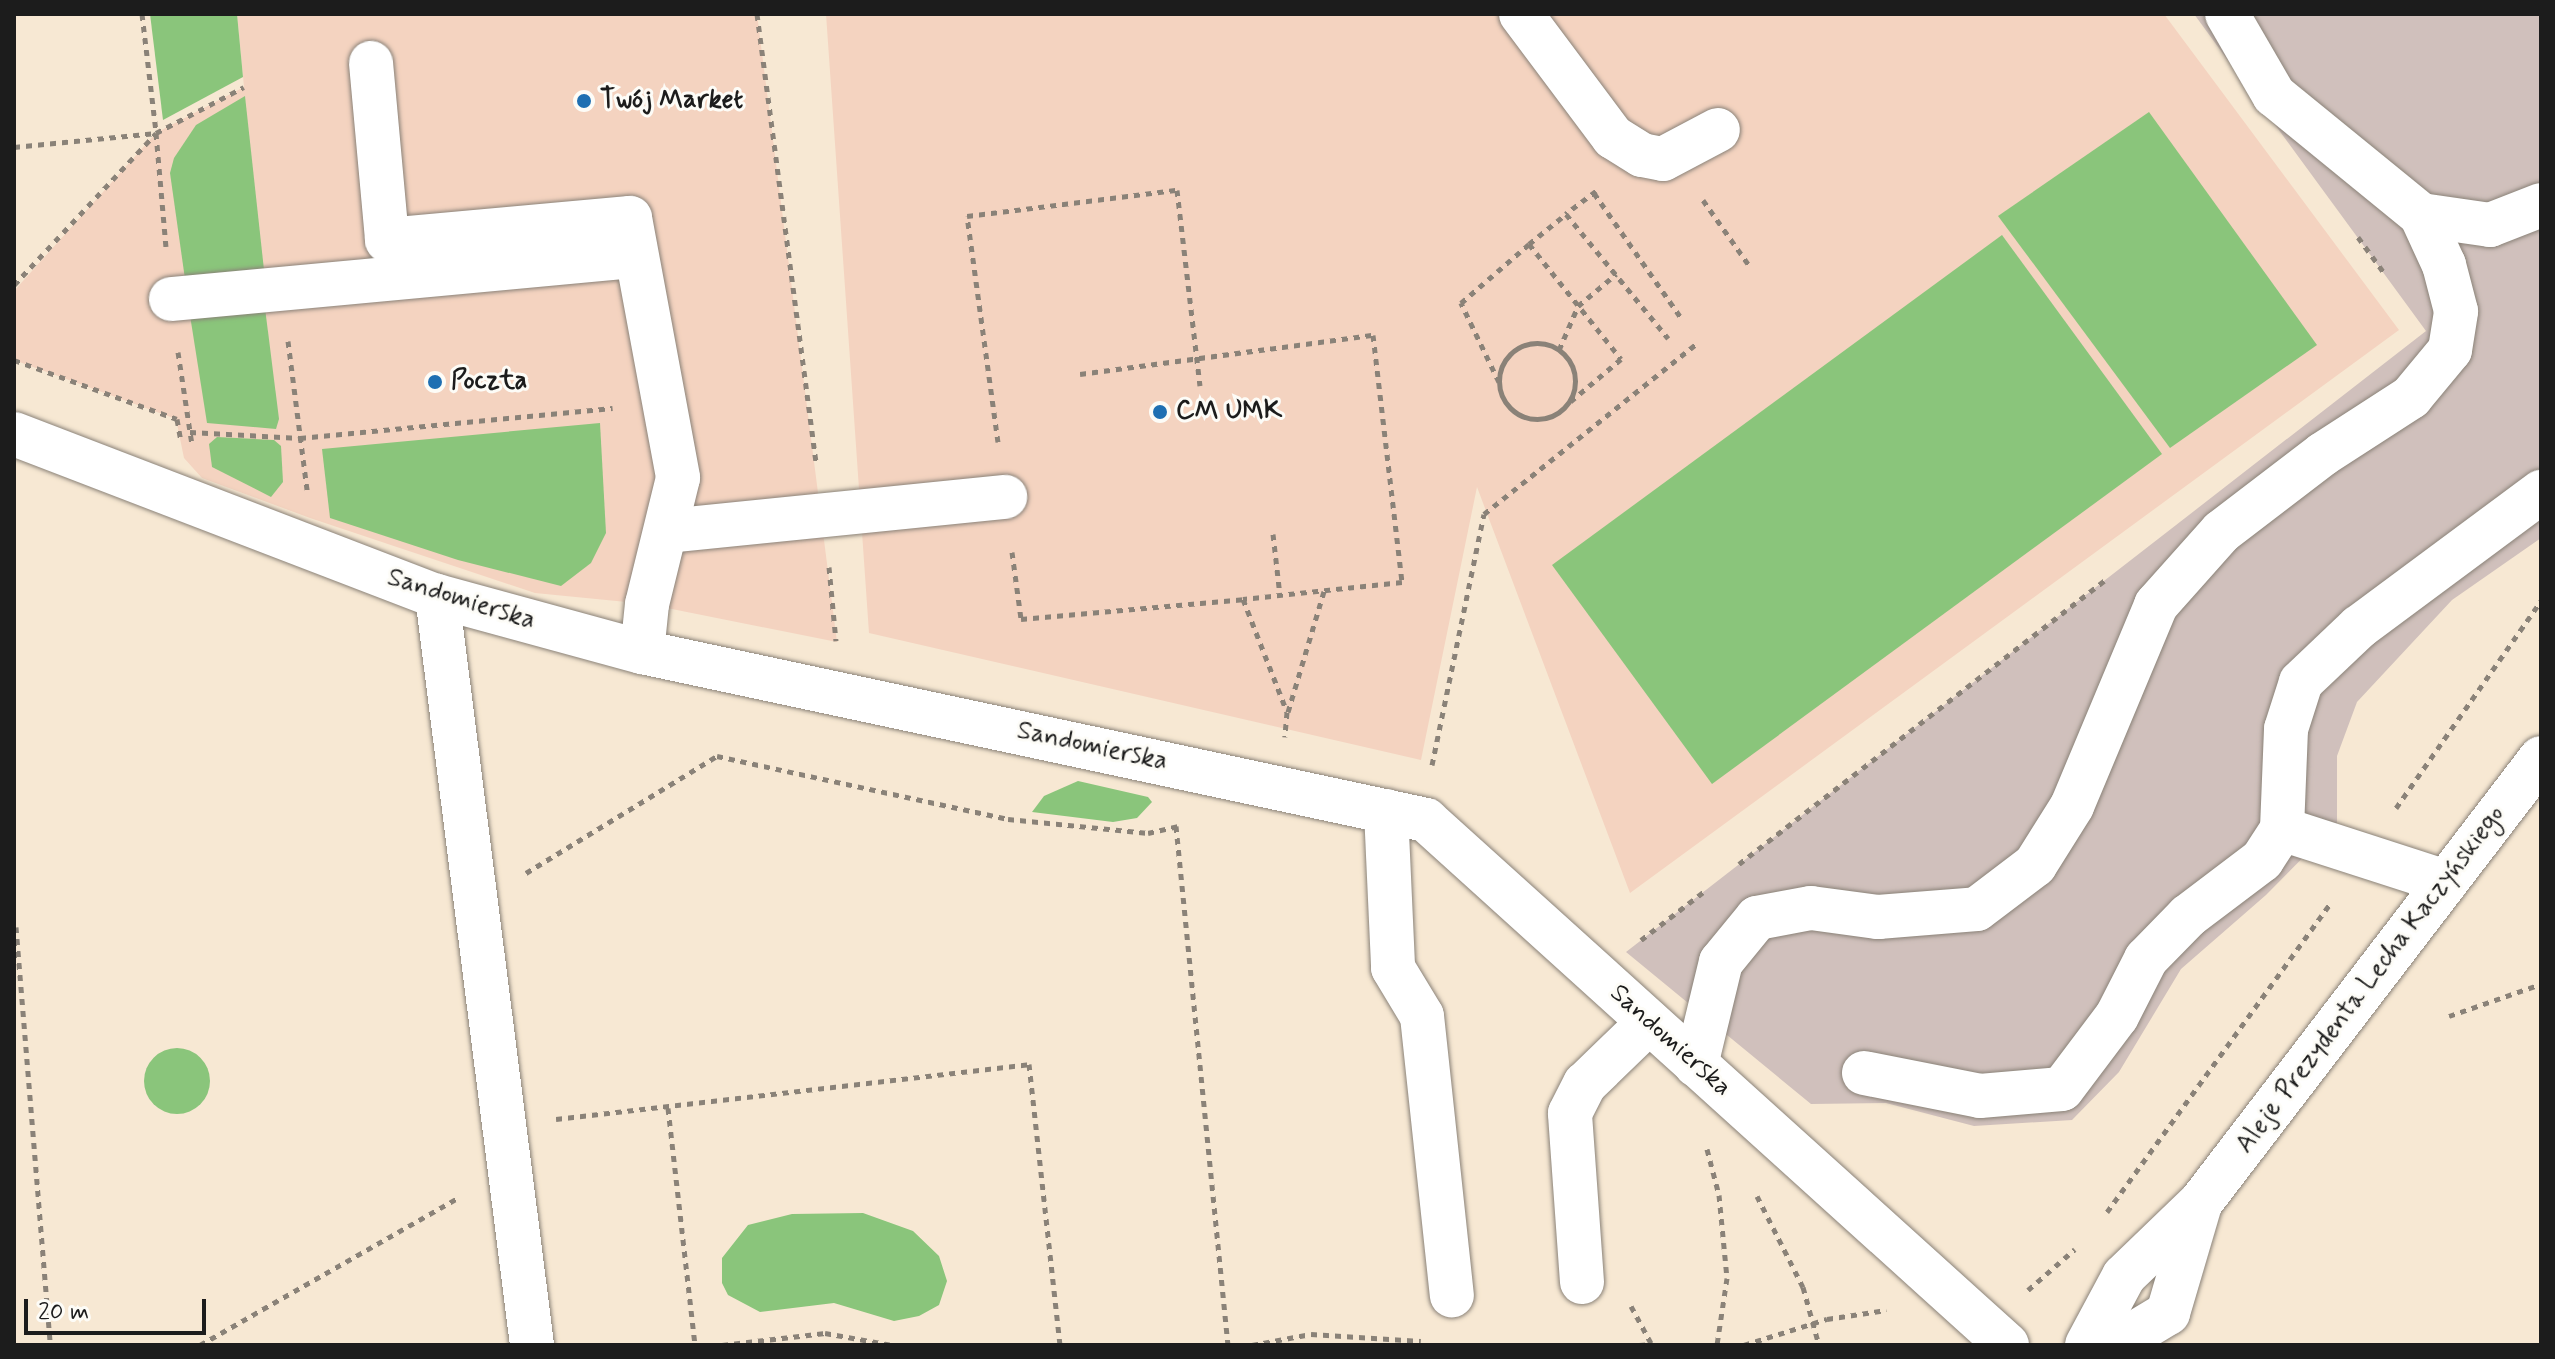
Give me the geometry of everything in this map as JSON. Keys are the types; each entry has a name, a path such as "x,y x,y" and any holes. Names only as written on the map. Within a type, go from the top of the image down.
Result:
{"street":[{"path":"1521,14 1613,137 1657,155 1718,130"},
{"path":"1696,1065 1721,962 1757,918 1811,908 1894,917 1977,909 2035,865 2072,806 2156,605 2221,532 2323,454 2411,397 2450,350 2456,311 2444,265 2421,215 2274,95 2227,14"},
{"path":"371,63 387,240 630,218 678,478 668,531 647,604 642,652"},
{"path":"2421,215 2490,225 2541,205"},
{"path":"171,299 635,256"},
{"name":"Sandomierska","path":"14,434 437,596 642,652 1426,820 1998,1337"},
{"path":"1864,1073 1980,1096 2062,1089 2117,1016 2146,959 2188,916 2262,860 2282,829 2286,729 2301,682 2359,627 2541,492"},
{"path":"668,531 823,512 1005,497"},
{"path":"437,596 532,1345"},
{"name":"Aleje Prezydenta Lecha Kaczyńskiego","path":"2087,1345 2124,1276 2201,1202 2541,758"},
{"path":"1386,811 1393,968 1422,1016 1452,1295"},
{"path":"2282,829 2446,882"},
{"path":"1582,1282 1570,1113 1585,1084 1649,1022"},
{"name":"Aleje Prezydenta Lecha Kaczyńskiego","path":"2115,1345 2168,1313 2201,1202"}],"path":[{"path":"142,14 156,133"},
{"path":"757,14 823,512 837,642"},
{"path":"14,147 156,133 244,87"},
{"path":"1529,244 1621,359 1551,418 1526,419 1507,405 1461,303 1529,244 1594,193 1657,155 1751,268"},
{"path":"1080,374 1198,358 1373,335 1402,582 1021,619 967,216 1177,190 1198,358 1200,386"},
{"path":"1594,193 1682,319"},
{"path":"1566,214 1668,338"},
{"path":"1559,350 1578,306 1616,274"},
{"path":"281,289 309,505"},
{"path":"1431,770 1484,514 1699,342"},
{"path":"1499,382 1505,359 1515,350 1540,343 1559,350 1576,377 1570,402"},
{"path":"190,432 300,438 616,408 617,423"},
{"path":"1273,534 1280,595"},
{"path":"1730,871 2115,572"},
{"path":"1284,743 1287,712 1324,590"},
{"path":"1243,599 1287,712"},
{"path":"2100,1221 2364,854 2541,601"},
{"path":"521,876 717,756 1008,819 1148,833 1189,823"},
{"path":"1176,826 1228,1345"},
{"path":"1637,944 1717,881"},
{"path":"16,927 50,1345"},
{"path":"2449,1016 2541,984"},
{"path":"695,1345 668,1108 1029,1064 1060,1345"},
{"path":"1705,1143 1719,1195 1727,1278 1717,1345"},
{"path":"1751,1184 1815,1322 1819,1345"},
{"path":"199,1344 459,1197"},
{"path":"1998,1337 2081,1243"},
{"path":"1624,1293 1652,1344 1639,1345"},
{"path":"1744,1345 1815,1322 1893,1309"},
{"path":"722,1345 825,1333 892,1345"},
{"path":"1252,1345 1311,1334 1414,1339 1434,1345"}],"shaded area":[{"path":"237,14 757,14 837,642 647,604 535,593 310,518 202,478 184,458 176,419 14,360 14,291 156,133 244,87"},
{"path":"826,14 2164,14 2399,330 1630,893 1477,487 1421,760 869,633"},
{"path":"2194,14 2541,14 2541,538 2452,600 2357,702 2337,756 2337,823 2266,895 2181,969 2119,1072 2072,1120 1974,1126 1886,1103 1811,1104 1626,952 2426,331"}],"green space":[{"path":"150,14 237,14 243,77 163,120"},
{"path":"245,96 264,270 185,279 170,173 174,158 196,125"},
{"path":"2149,112 2317,345 2170,448 1998,216"},
{"path":"2002,235 2162,454 1712,784 1552,565"},
{"path":"264,300 279,419 276,429 207,423 189,309"},
{"path":"600,423 606,533 591,563 561,586 458,560 330,518 322,449"},
{"path":"217,437 274,440 281,446 283,482 271,497 212,467 209,444"},
{"path":"1078,781 1148,797 1152,802 1137,818 1113,822 1032,812 1044,796"},
{"path":"183,1048 201,1057 208,1068 208,1094 201,1105 190,1112 171,1114 153,1105 146,1094 144,1075 153,1057 164,1050"},
{"path":"863,1213 913,1231 939,1256 947,1281 939,1305 919,1316 894,1321 834,1303 760,1312 728,1295 722,1283 722,1258 748,1225 792,1214"}],"place":[{"name":"Twój Market","path":"584,101"},
{"name":"Poczta","path":"435,382"},
{"name":"CM UMK","path":"1160,412"}]}
